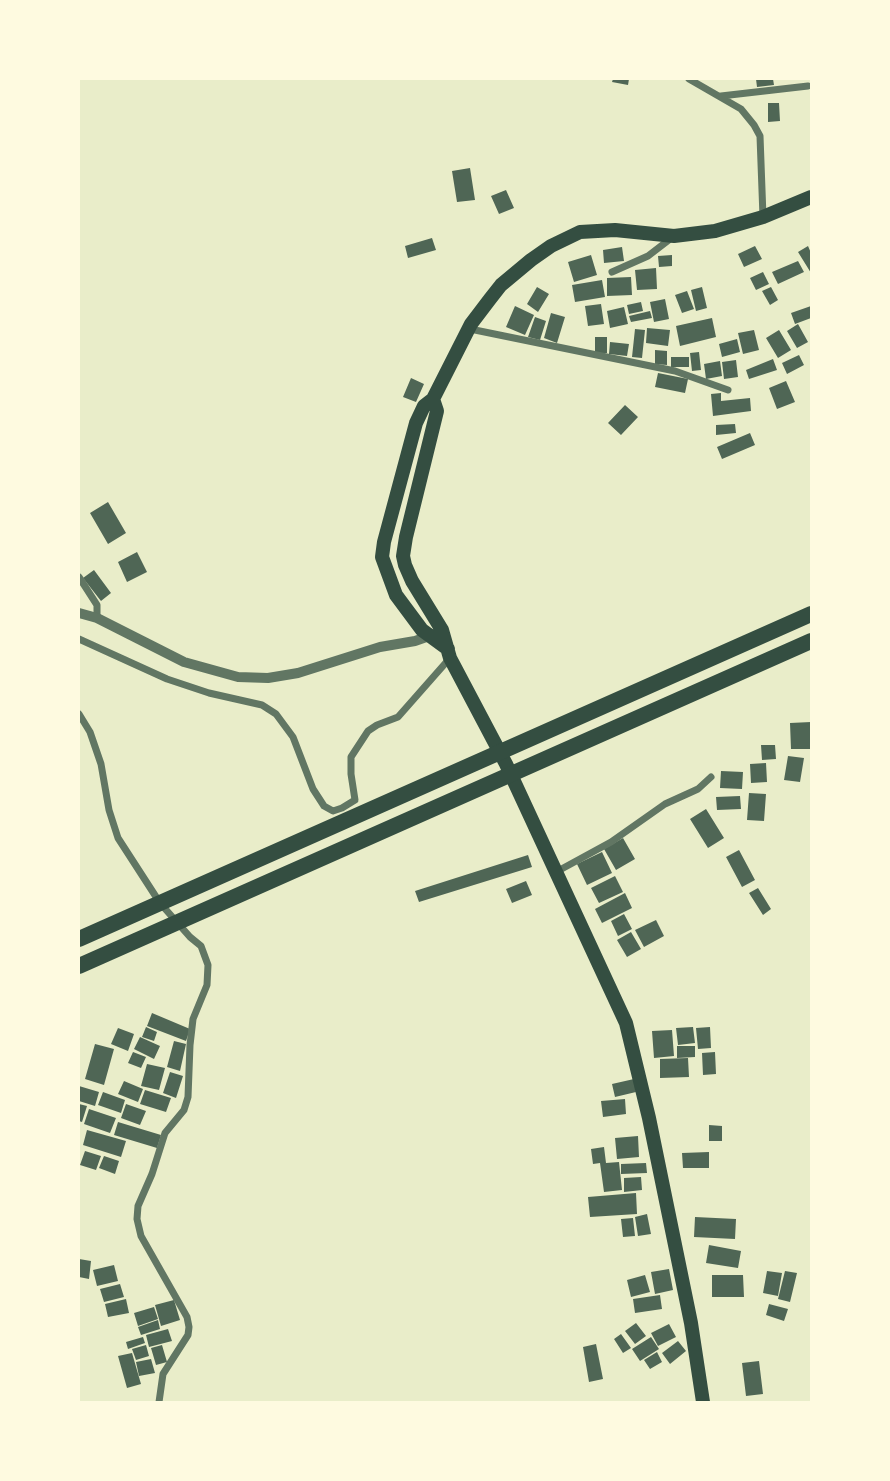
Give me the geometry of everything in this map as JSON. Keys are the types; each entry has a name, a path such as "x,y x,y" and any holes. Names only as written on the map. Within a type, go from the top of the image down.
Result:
{"highway":[{"path":"79,939 811,614"},
{"path":"79,966 811,641"}],"main road":[{"path":"436,633 422,630 396,595 382,557 416,423 424,406 433,399 469,329 490,299 510,278 551,246 580,232 615,230 674,236 732,228 811,197"},
{"path":"433,399 437,411 405,537 405,565 436,633 506,764 626,1023 691,1322 704,1402"}],"street":[{"path":"689,79 747,115 760,136 763,217"},
{"path":"720,96 808,86"},
{"path":"612,272 648,256 674,236"},
{"path":"469,329 680,372 728,390"},
{"path":"79,577 97,605 97,618"},
{"path":"79,612 97,618 184,662 238,677 268,678 298,673 436,633"},
{"path":"79,639 167,679 209,693 262,705 276,714 293,737 318,797 324,806 333,811 355,800 351,757 368,731 398,717 449,654"},
{"path":"79,714 90,732 101,764 109,810 118,838 160,903 201,946 208,965 206,985 193,1019 188,1097 184,1110 170,1125 162,1142 138,1206 137,1219 141,1236 187,1317 189,1327 188,1335 163,1374 159,1402"},
{"path":"556,872 611,842 665,804 698,789 710,777"}],"building":[{"path":"613,79 629,79 628,85 612,82"},
{"path":"756,79 773,79 774,85 757,87"},
{"path":"768,103 779,103 780,121 768,122"},
{"path":"470,168 475,200 457,202 452,171"},
{"path":"506,190 514,208 499,214 491,196"},
{"path":"432,238 436,250 408,258 405,246"},
{"path":"755,246 762,259 744,267 738,254"},
{"path":"808,246 811,253 811,273 798,252"},
{"path":"622,247 624,261 604,263 603,250"},
{"path":"591,255 597,275 574,282 568,262"},
{"path":"672,255 672,266 659,267 658,256"},
{"path":"798,261 804,272 778,284 772,272"},
{"path":"656,268 657,289 637,290 635,270"},
{"path":"763,272 769,284 756,290 750,278"},
{"path":"631,277 632,295 607,296 607,278"},
{"path":"602,280 605,297 575,302 572,285"},
{"path":"537,287 549,294 538,312 527,304"},
{"path":"702,287 707,308 696,311 691,290"},
{"path":"771,287 778,300 770,305 762,291"},
{"path":"687,291 694,309 682,313 675,295"},
{"path":"665,299 669,319 654,322 650,302"},
{"path":"641,302 643,311 629,314 627,305"},
{"path":"601,304 604,324 588,326 585,306"},
{"path":"515,306 534,315 525,335 506,327"},
{"path":"811,306 811,318 795,324 791,313"},
{"path":"624,307 628,324 610,328 607,311"},
{"path":"650,311 652,318 631,322 629,316"},
{"path":"551,313 565,317 557,343 544,338"},
{"path":"535,317 546,321 540,340 528,337"},
{"path":"712,318 716,337 680,346 676,326"},
{"path":"798,324 808,342 797,348 787,331"},
{"path":"647,328 670,330 668,346 646,343"},
{"path":"635,329 645,330 642,358 632,357"},
{"path":"754,330 759,350 743,354 738,333"},
{"path":"779,330 791,350 778,358 766,338"},
{"path":"595,337 607,337 607,353 595,353"},
{"path":"737,339 740,352 722,357 719,344"},
{"path":"610,342 629,344 627,356 609,354"},
{"path":"655,350 667,351 667,365 655,364"},
{"path":"699,352 701,370 692,371 690,353"},
{"path":"799,355 804,365 787,374 782,363"},
{"path":"671,357 689,357 689,367 671,367"},
{"path":"773,359 777,370 749,379 746,370"},
{"path":"736,360 738,377 724,379 722,362"},
{"path":"720,361 722,376 706,379 704,364"},
{"path":"658,373 688,379 685,393 655,387"},
{"path":"411,378 424,384 416,402 403,397"},
{"path":"786,381 795,402 777,409 769,388"},
{"path":"721,393 721,401 750,398 751,411 713,416 711,394"},
{"path":"625,405 638,417 621,435 608,423"},
{"path":"735,424 736,433 716,435 716,425"},
{"path":"750,433 755,445 722,459 717,447"},
{"path":"108,502 126,533 108,544 90,513"},
{"path":"137,552 147,572 127,582 118,562"},
{"path":"94,570 111,593 101,601 83,578"},
{"path":"811,722 811,749 791,749 790,723"},
{"path":"761,745 775,745 776,759 762,760"},
{"path":"788,756 804,758 800,782 784,780"},
{"path":"766,763 767,782 751,783 750,764"},
{"path":"721,771 743,772 742,789 720,788"},
{"path":"749,793 766,794 764,821 747,820"},
{"path":"740,796 741,809 717,810 716,797"},
{"path":"706,809 724,838 708,848 690,819"},
{"path":"623,838 635,859 616,870 604,849"},
{"path":"739,850 755,880 742,887 726,857"},
{"path":"602,852 612,873 587,885 577,864"},
{"path":"528,855 532,867 419,902 415,891"},
{"path":"615,876 623,892 599,903 591,888"},
{"path":"526,881 532,895 512,903 506,889"},
{"path":"758,888 771,909 763,915 749,893"},
{"path":"625,893 632,908 602,923 595,909"},
{"path":"624,914 632,929 618,936 611,921"},
{"path":"656,920 664,936 644,947 635,930"},
{"path":"631,932 641,949 627,957 617,940"},
{"path":"152,1013 190,1029 186,1041 147,1026"},
{"path":"146,1027 157,1032 154,1041 142,1037"},
{"path":"693,1027 695,1043 678,1045 676,1028"},
{"path":"710,1027 711,1048 698,1049 696,1028"},
{"path":"118,1028 134,1034 128,1051 111,1044"},
{"path":"672,1030 674,1056 654,1058 652,1031"},
{"path":"140,1037 160,1046 154,1059 134,1049"},
{"path":"174,1041 186,1044 180,1071 167,1067"},
{"path":"95,1044 114,1049 104,1085 85,1079"},
{"path":"677,1046 695,1046 695,1057 677,1058"},
{"path":"133,1052 146,1057 141,1068 128,1063"},
{"path":"715,1052 716,1074 703,1075 702,1053"},
{"path":"688,1058 689,1077 660,1078 660,1059"},
{"path":"147,1064 165,1068 159,1090 141,1086"},
{"path":"170,1072 183,1076 176,1098 163,1093"},
{"path":"634,1079 636,1092 615,1097 612,1084"},
{"path":"124,1081 143,1089 138,1102 118,1094"},
{"path":"79,1086 99,1092 95,1106 79,1101"},
{"path":"145,1090 171,1098 166,1112 140,1104"},
{"path":"103,1092 125,1100 121,1113 98,1105"},
{"path":"625,1099 626,1114 603,1117 601,1101"},
{"path":"79,1104 87,1106 82,1122 79,1121"},
{"path":"126,1104 146,1111 140,1125 121,1118"},
{"path":"89,1109 116,1118 110,1133 84,1124"},
{"path":"118,1122 161,1135 157,1148 114,1135"},
{"path":"709,1125 722,1126 722,1141 709,1141"},
{"path":"87,1130 126,1141 121,1157 83,1145"},
{"path":"638,1136 639,1157 617,1159 615,1138"},
{"path":"604,1147 606,1163 619,1162 622,1190 604,1192 600,1163 593,1164 591,1149"},
{"path":"85,1151 101,1156 96,1170 80,1165"},
{"path":"709,1152 709,1168 683,1168 682,1153"},
{"path":"104,1156 119,1161 115,1174 99,1168"},
{"path":"646,1163 647,1173 621,1174 621,1164"},
{"path":"641,1177 642,1190 624,1192 624,1178"},
{"path":"636,1193 637,1214 590,1217 588,1197"},
{"path":"647,1214 651,1234 638,1236 635,1217"},
{"path":"695,1217 736,1219 735,1239 694,1237"},
{"path":"633,1218 635,1236 623,1237 621,1219"},
{"path":"709,1245 741,1251 738,1268 706,1263"},
{"path":"79,1259 91,1261 89,1279 79,1277"},
{"path":"114,1265 118,1281 97,1286 93,1270"},
{"path":"669,1269 673,1290 655,1294 651,1272"},
{"path":"767,1271 782,1273 778,1296 763,1293"},
{"path":"785,1271 797,1273 790,1302 778,1299"},
{"path":"645,1275 650,1292 631,1297 627,1280"},
{"path":"712,1275 743,1275 744,1297 712,1297"},
{"path":"120,1284 124,1297 104,1302 100,1289"},
{"path":"660,1295 662,1309 635,1313 633,1299"},
{"path":"126,1299 129,1313 108,1317 105,1304"},
{"path":"174,1300 180,1320 161,1326 155,1305"},
{"path":"769,1304 788,1309 784,1321 766,1315"},
{"path":"154,1307 158,1319 138,1326 134,1313"},
{"path":"158,1320 160,1329 141,1335 138,1327"},
{"path":"636,1323 646,1336 635,1344 625,1331"},
{"path":"669,1324 676,1337 658,1346 651,1333"},
{"path":"168,1329 172,1341 149,1347 146,1335"},
{"path":"621,1334 631,1348 623,1353 614,1339"},
{"path":"143,1337 145,1343 128,1349 126,1342"},
{"path":"651,1337 659,1349 640,1361 632,1349"},
{"path":"678,1341 686,1351 670,1364 662,1353"},
{"path":"596,1344 603,1379 589,1382 583,1347"},
{"path":"146,1345 149,1356 136,1360 132,1349"},
{"path":"162,1345 167,1362 156,1365 151,1348"},
{"path":"657,1352 662,1362 650,1369 644,1360"},
{"path":"132,1353 141,1384 127,1388 118,1356"},
{"path":"151,1359 155,1373 139,1376 136,1362"},
{"path":"759,1361 763,1394 746,1396 742,1363"}]}
